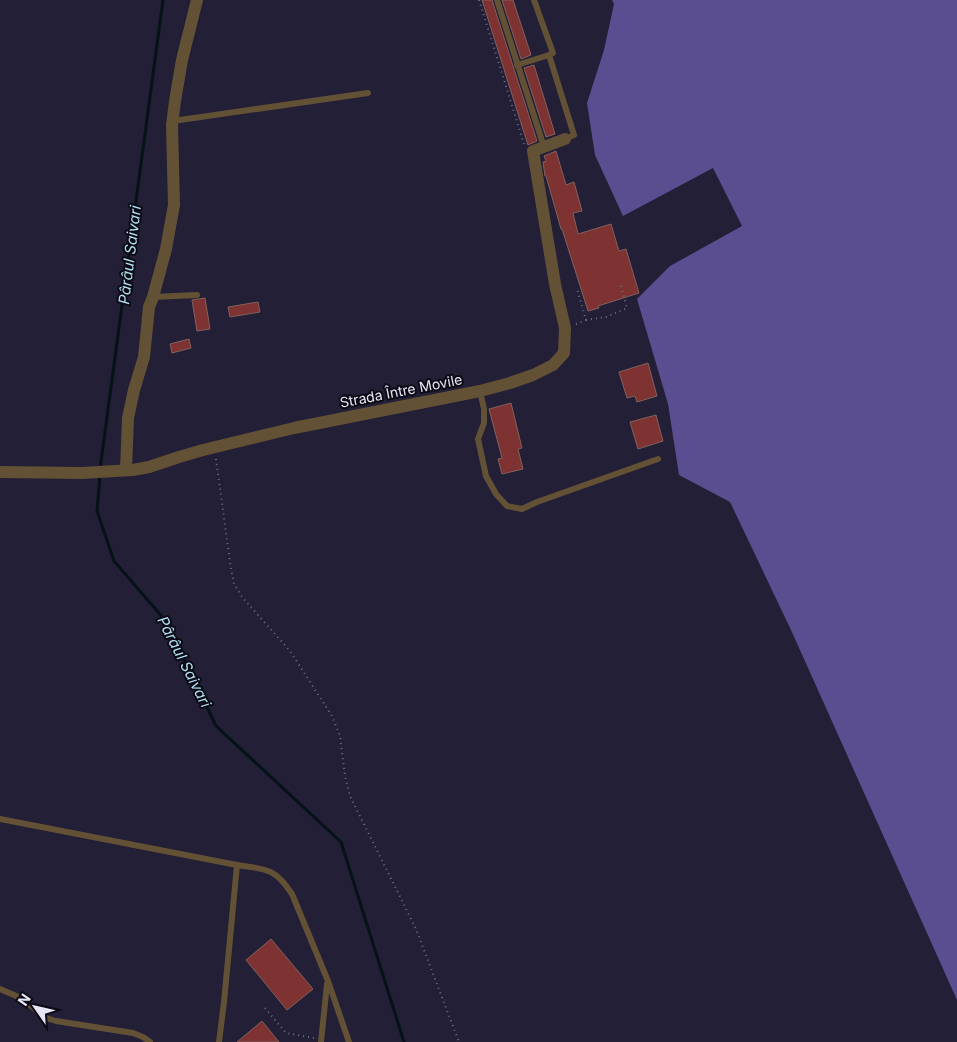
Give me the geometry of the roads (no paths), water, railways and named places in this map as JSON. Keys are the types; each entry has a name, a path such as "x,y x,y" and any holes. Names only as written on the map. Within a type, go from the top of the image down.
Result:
{"street":[{"path":"126,470 128,418 144,357 149,307 166,249 174,205 173,121 175,101 182,60 197,0"},
{"path":"538,149 566,139"},
{"name":"Strada Între Movile","path":"0,472 112,472 149,467 179,457 294,428 480,391 526,378 553,365 564,353 565,328 555,284 538,149"}],"lane":[{"path":"497,0 517,64 538,149"},
{"path":"517,64 553,54 534,0"},
{"path":"549,55 574,135 566,139"},
{"path":"173,121 368,93"},
{"path":"153,297 197,295"},
{"path":"480,391 484,409 484,423 478,440 486,476 496,494 507,506 522,509 658,459"},
{"path":"0,819 237,865 267,869 284,881 292,894 328,981 349,1042"},
{"path":"219,1042 237,865"},
{"path":"321,1041 328,981"},
{"path":"0,989 21,998 46,1018 133,1033 150,1042"}],"waterway":[{"name":"Pârâul Saivari","path":"100,469 163,0"},
{"name":"Pârâul Saivari","path":"100,475 97,511 114,561 165,620 216,726 341,842 404,1042"}]}
